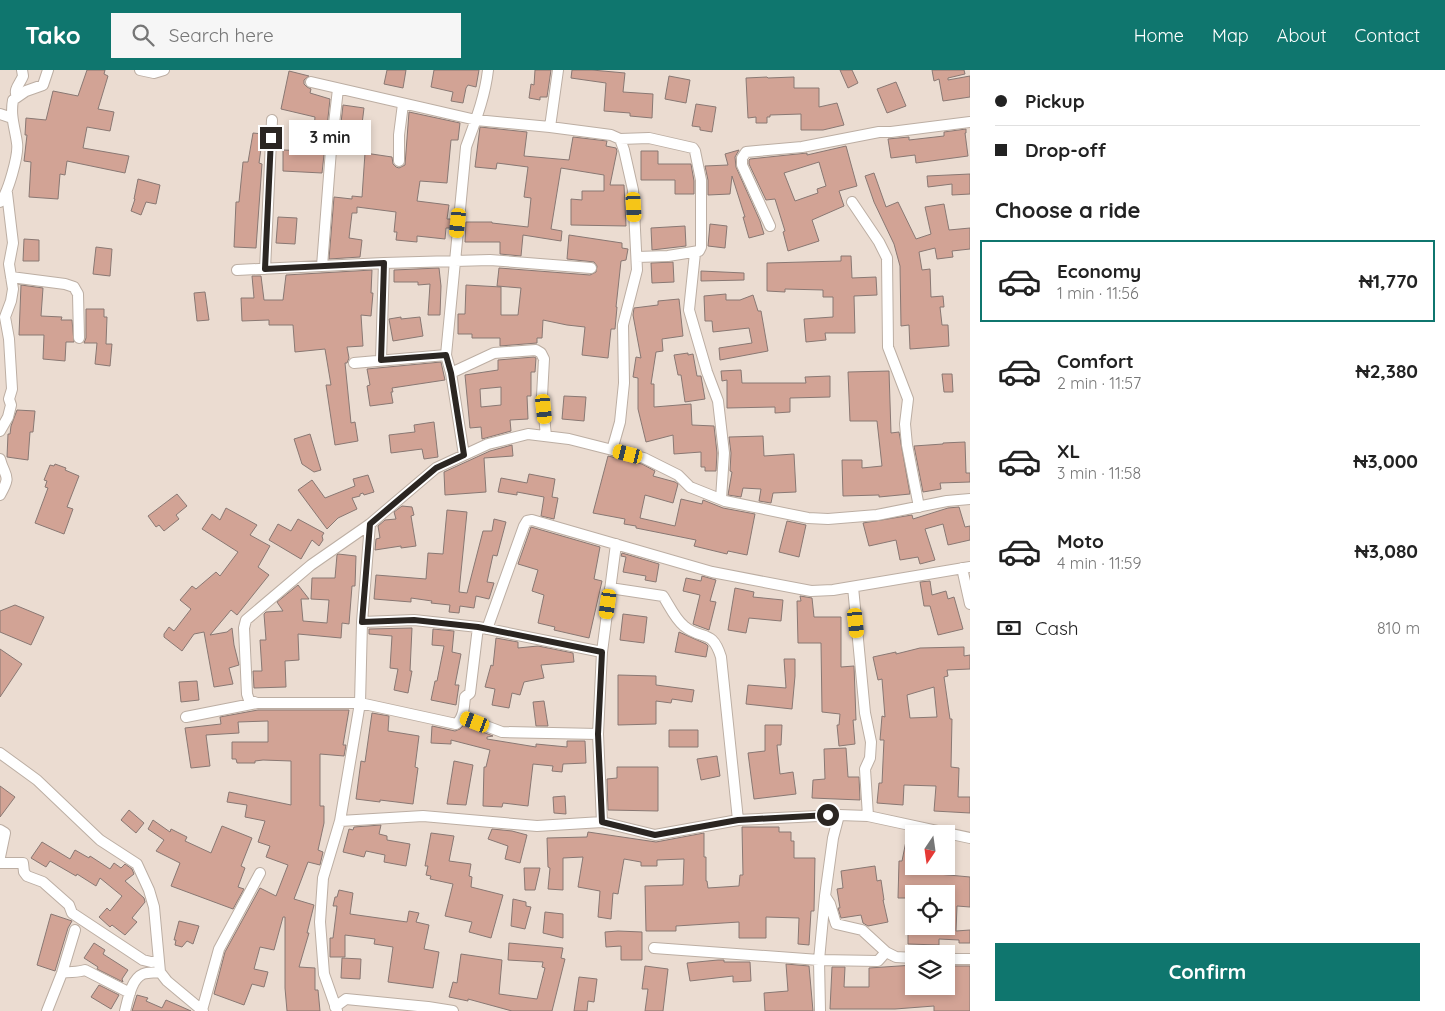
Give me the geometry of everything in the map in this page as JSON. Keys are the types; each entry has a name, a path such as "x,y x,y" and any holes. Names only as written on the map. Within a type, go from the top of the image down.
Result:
{"street":[{"path":"18,97 15,93 23,76 22,70"},
{"path":"0,202 6,193 17,145 11,110 14,100 26,91 43,85 48,70"},
{"path":"140,70 154,73 164,70"},
{"path":"464,455 451,373 446,355 466,147 476,120 488,70"},
{"path":"550,127 558,70"},
{"path":"310,82 476,120 611,135 620,140 649,138 695,150 701,180 701,247 699,251 668,256 636,256"},
{"path":"322,266 338,89"},
{"path":"400,161 398,135 404,104"},
{"path":"0,114 12,118"},
{"path":"265,269 272,120"},
{"path":"770,226 742,165 742,158 746,152 802,147 879,132 970,122"},
{"path":"612,450 620,422 624,383 623,325 637,270 633,190 620,140"},
{"path":"0,431 8,417 11,405 9,399 12,389 12,376 4,330 4,317 11,301 13,289 9,264 13,243 6,193"},
{"path":"852,202 879,242 887,258 888,347 908,399 905,424 907,445 919,506"},
{"path":"695,253 688,310 718,401 724,453 721,499"},
{"path":"237,270 490,260 591,268"},
{"path":"381,360 384,263"},
{"path":"12,277 65,284 74,287 78,294 79,338"},
{"path":"451,373 494,353 536,350 541,353 544,358 542,396 546,436"},
{"path":"354,363 446,355"},
{"path":"257,703 250,700 247,694 244,628 246,620 311,565 370,524 436,468 488,444 528,434 569,439 644,458 678,475 690,487 721,499 808,518 828,519 877,516 919,506 970,499"},
{"path":"0,459 7,473 6,484 0,495"},
{"path":"186,717 257,703 360,703 456,724 462,717 465,697 470,693 482,628 524,526 527,521 532,520 712,572 811,591 833,590 966,568 970,604"},
{"path":"370,524 362,622 360,703 340,821 323,878 320,922 324,974 336,1009 346,999 428,1006 453,1011"},
{"path":"602,822 598,734 602,652 616,544"},
{"path":"853,587 865,713 871,742 870,758 865,769 868,816"},
{"path":"610,588 664,596 682,625 711,638 718,647 721,658 738,820"},
{"path":"362,622 414,620 482,628 602,652"},
{"path":"462,717 502,732 598,734"},
{"path":"0,753 37,780 100,840 137,864 149,890 154,907 160,972 167,982 202,1011 219,949 260,873"},
{"path":"820,1011 819,960 825,896 833,838 839,814"},
{"path":"340,821 423,816 537,826 602,822 655,835 738,820 839,814 868,816 970,838"},
{"path":"0,830 5,833 1,861 24,864 24,872 27,876 43,882 69,905 72,914 143,960 159,961"},
{"path":"825,896 830,904 836,924 862,930 886,952 896,957 905,958"},
{"path":"47,1011 62,973 75,930"},
{"path":"654,948 819,960 878,961 886,952"},
{"path":"955,959 970,960"},
{"path":"125,1011 130,993 137,980 159,961"},
{"path":"62,973 78,973 85,970 130,993"},
{"path":"144,974 160,972"}],"building":[{"path":"87,70 105,70 104,74 108,76 98,109 114,112 110,131 87,127 83,148 129,156 125,173 67,161 65,175 60,174 58,199 29,197 31,162 24,161 27,135 25,135 26,118 46,120 53,91 78,96"},
{"path":"387,70 406,70 403,88 384,84"},
{"path":"434,70 479,70 476,87 468,85 463,103 451,101 453,92 431,87"},
{"path":"535,70 551,70 547,97 540,97 540,100 529,98 531,84 534,85"},
{"path":"572,70 625,73 623,92 653,94 652,118 630,116 630,113 604,111 606,83 571,78"},
{"path":"840,70 852,70 858,83 848,88"},
{"path":"932,70 964,70 965,74 948,78 948,80 970,76 970,97 943,101 939,79 934,81"},
{"path":"289,71 309,76 304,80 304,84 311,89 310,93 330,99 322,173 283,171 283,150 312,151 315,117 281,109"},
{"path":"669,76 690,80 686,103 665,99"},
{"path":"794,77 794,88 819,88 819,107 837,103 844,125 823,130 801,130 801,114 770,115 770,117 767,117 767,123 756,123 756,117 748,118 746,78"},
{"path":"896,82 906,106 887,113 877,89"},
{"path":"696,104 716,107 712,132 700,130 700,127 692,126"},
{"path":"343,105 364,108 362,124 357,123 355,134 340,132"},
{"path":"409,112 460,123 458,140 451,140 447,183 420,181 417,201 449,205 447,219 451,219 450,228 446,228 445,239 417,236 417,242 396,240 397,232 394,232 396,212 357,207 357,213 352,213 349,238 362,240 360,257 329,259 334,197 352,199 352,196 362,197 365,153 392,157 393,164 399,168 405,165"},
{"path":"480,127 527,132 524,156 569,160 573,137 607,141 606,146 616,148 617,151 610,185 624,185 626,226 571,225 571,199 582,200 582,191 604,191 604,175 561,168 551,229 562,231 561,241 523,235 521,256 500,254 500,242 465,242 466,222 492,222 528,227 531,198 524,197 528,167 497,163 496,169 475,167"},
{"path":"966,129 968,156 916,163 915,155 891,158 888,139 909,137 909,140 944,136 944,132"},
{"path":"253,133 263,134 259,163 262,164 256,248 234,247 236,202 239,202 243,162 248,162"},
{"path":"846,146 857,186 839,191 844,206 812,220 819,241 788,251 783,232 785,231 775,199 766,200 749,164 749,160 807,153 807,155","holes":["819,162 826,186 817,189 818,193 795,201 784,173"]},
{"path":"739,150 735,157 736,167 764,234 749,238 743,217 745,217 732,176 730,194 708,195 708,180 705,166 728,165 725,154"},
{"path":"641,151 658,151 658,164 691,164 694,194 675,194 675,180 641,180"},
{"path":"874,173 886,207 898,202 916,239 931,234 925,207 944,204 949,230 970,228 970,249 952,251 953,257 937,259 935,248 919,252 922,270 930,269 931,297 943,296 944,307 940,307 942,325 948,325 949,346 910,349 909,325 901,326 900,266 894,244 874,202 865,176"},
{"path":"970,174 970,194 952,195 952,184 928,187 927,176"},
{"path":"138,179 160,185 156,204 146,202 141,215 131,211"},
{"path":"278,217 297,218 295,244 276,243"},
{"path":"710,224 727,226 725,248 708,246"},
{"path":"685,226 686,246 652,250 651,228"},
{"path":"569,235 622,243 622,248 628,249 626,260 621,261 615,329 611,329 608,358 582,355 585,327 543,320 542,338 537,338 537,343 500,346 500,338 472,338 472,334 458,334 458,314 465,314 466,285 501,287 501,315 518,315 521,288 497,286 499,268 590,275 596,272 597,266 594,262 567,259"},
{"path":"24,239 39,240 39,261 23,261"},
{"path":"96,247 112,249 110,276 93,274"},
{"path":"841,256 851,256 852,278 876,277 877,295 854,296 855,333 825,333 826,340 806,342 804,319 833,317 833,297 823,297 823,290 785,289 785,292 767,291 767,263 841,261"},
{"path":"673,262 674,282 652,283 651,263"},
{"path":"439,268 441,286 440,315 428,315 430,284 418,285 418,282 394,282 394,270"},
{"path":"372,270 371,316 361,315 363,346 347,347 349,358 347,363 345,363 351,423 355,422 358,441 335,445 326,385 331,385 325,349 295,352 293,325 269,325 269,320 242,321 241,298 254,298 252,276 261,276 264,300 283,300 286,275"},
{"path":"701,271 744,273 744,280 701,281"},
{"path":"21,285 43,288 41,316 62,317 61,320 72,320 74,342 66,342 65,361 43,359 44,335 19,335"},
{"path":"205,292 209,320 197,321 194,293"},
{"path":"726,294 726,300 740,300 753,295 758,311 761,311 768,351 720,360 719,348 752,343 749,328 713,332 712,321 705,321 704,296"},
{"path":"679,299 683,336 662,339 663,351 656,352 651,384 654,384 654,407 691,404 692,425 714,426 717,453 716,471 705,471 705,467 701,467 701,452 674,454 673,435 646,442 638,409 638,378 633,377 636,357 641,358 633,315 634,308 658,305 658,301"},
{"path":"86,309 104,309 104,317 107,317 106,344 112,344 110,366 95,364 97,343 84,343 86,338"},
{"path":"401,317 401,319 420,317 423,336 393,341 389,319"},
{"path":"688,353 688,355 693,354 697,376 701,376 705,399 685,402 681,375 678,375 674,355"},
{"path":"536,358 535,372 531,372 531,396 527,396 528,419 510,420 511,431 482,439 481,427 470,428 465,375 498,370 498,360","holes":["501,387 501,405 481,407 480,389"]},
{"path":"441,362 445,380 392,388 393,403 370,406 367,386 370,385 367,369"},
{"path":"741,370 742,383 806,383 805,377 830,376 830,397 790,398 790,412 775,413 775,407 727,408 727,380 722,381 721,371"},
{"path":"889,371 891,433 899,432 910,494 879,497 879,495 843,496 842,460 862,460 862,468 882,466 877,421 850,421 848,372"},
{"path":"942,374 952,374 953,392 944,392"},
{"path":"564,396 586,397 584,421 562,419"},
{"path":"17,410 35,411 33,432 30,432 28,460 7,457 8,434 10,434"},
{"path":"434,422 438,457 424,459 422,449 391,453 389,435 415,432 414,425"},
{"path":"310,434 321,470 314,472 302,464 294,439"},
{"path":"763,436 764,456 794,454 796,492 773,493 771,503 759,501 761,489 743,488 741,497 728,495 732,472 730,471 731,453 729,437"},
{"path":"965,442 966,473 970,473 970,482 940,483 941,489 923,492 914,446"},
{"path":"512,445 513,456 484,458 486,492 445,495 444,472 490,451"},
{"path":"608,456 642,464 655,471 653,476 678,484 673,503 645,495 640,518 675,526 681,499 702,504 703,500 723,508 755,514 747,555 728,551 727,554 694,546 696,540 636,528 636,526 624,524 625,519 593,513"},
{"path":"55,464 79,476 67,507 73,509 64,534 35,523 48,488 45,487 47,481 44,480 50,465 54,466"},
{"path":"529,474 555,479 552,497 558,498 554,519 541,516 544,497 517,492 517,495 498,492 501,478 527,483"},
{"path":"368,475 374,492 364,495 363,493 352,498 357,509 338,518 327,529 298,490 312,480 325,498 355,486 353,479"},
{"path":"177,494 187,506 176,515 179,519 164,531 159,525 156,527 148,516"},
{"path":"402,506 412,507 414,515 411,516 416,546 375,550 376,539 380,538 378,526 385,520 396,519 394,512"},
{"path":"959,507 965,527 970,526 970,540 948,545 943,524 925,529 935,560 920,564 918,557 900,560 896,540 869,546 863,523 912,515 913,519 948,508"},
{"path":"226,508 257,525 250,535 270,546 258,567 269,575 237,615 231,610 210,635 227,632 232,628 239,665 229,668 233,684 214,687 204,632 194,634 182,651 164,637 164,634 169,627 174,631 191,609 180,600 192,586 196,589 216,572 220,576 238,552 202,529 212,514 220,520"},
{"path":"447,510 467,512 459,592 467,593 483,531 492,531 494,519 506,522 497,556 493,555 487,582 494,583 489,599 476,596 474,608 460,606 459,613 449,612 450,605 431,603 432,601 411,598 411,602 374,599 376,575 426,579 428,553 443,554"},
{"path":"298,519 324,533 322,536 323,540 319,546 312,540 301,559 269,540 278,524 291,531"},
{"path":"787,521 806,525 799,557 779,552"},
{"path":"531,527 600,547 594,579 602,581 589,638 554,630 555,627 538,623 544,595 532,591 538,570 518,564"},
{"path":"622,553 659,564 656,582 645,580 646,576 623,572 626,557 621,556"},
{"path":"338,554 356,556 355,586 352,586 349,624 342,623 341,638 298,634 299,660 285,661 286,687 254,688 253,671 262,671 260,640 266,640 264,614 266,612 283,611 277,602 298,585 309,599 301,599 303,621 327,623 329,600 311,599 312,578 335,578"},
{"path":"702,576 716,580 710,601 716,602 709,630 693,624 700,595 683,591 686,578 701,581"},
{"path":"930,581 932,595 946,591 948,599 954,597 963,629 938,635 930,606 924,606 920,582"},
{"path":"735,588 754,592 753,597 783,600 781,621 749,618 746,633 728,630"},
{"path":"800,596 812,598 814,617 841,617 841,667 854,666 856,720 853,720 855,744 839,746 837,725 839,725 840,714 822,712 821,643 798,643 797,601 801,601"},
{"path":"15,605 44,617 31,645 0,632 0,611"},
{"path":"623,614 647,617 644,643 620,640"},
{"path":"412,628 410,671 412,671 408,693 394,690 398,669 390,668 392,636 369,634 369,629"},
{"path":"433,629 454,631 452,652 461,654 455,685 459,685 456,705 431,700 444,646 432,645"},
{"path":"679,632 706,644 708,646 706,657 675,652"},
{"path":"496,638 518,642 518,648 538,646 573,653 574,662 541,665 544,678 524,682 520,695 512,693 509,708 492,705 495,689 485,687 491,665 493,666"},
{"path":"964,647 964,656 970,655 970,669 947,670 948,676 944,677 950,719 952,719 951,767 959,768 958,797 970,797 970,813 934,811 936,786 904,785 903,805 877,803 879,783 882,783 884,740 880,740 882,716 885,717 882,679 878,680 873,657 920,648","holes":["934,687 937,717 910,718 907,695"]},
{"path":"0,649 22,664 0,697"},
{"path":"784,659 795,659 792,709 746,704 748,685 786,688"},
{"path":"618,675 656,676 656,685 694,690 692,702 672,699 671,703 656,701 656,724 618,725"},
{"path":"197,681 199,700 181,702 179,682"},
{"path":"544,701 548,726 536,726 533,702"},
{"path":"258,710 349,710 343,745 346,745 344,756 320,754 320,806 324,806 324,823 318,850 323,852 320,865 308,862 294,899 314,905 307,933 309,933 299,967 315,968 315,990 318,990 320,1011 287,1011 285,988 285,917 283,917 274,950 260,947 254,969 268,972 264,987 252,984 244,1005 214,994 225,952 260,888 276,896 288,865 266,857 270,846 258,842 265,821 245,817 247,805 227,802 229,792 291,805 291,761 263,760 255,761 255,763 237,763 236,759 232,759 232,742 268,742 268,721 238,722 239,733 206,735 210,766 191,768 185,728 221,724 220,717"},
{"path":"372,713 389,716 388,731 419,736 415,767 418,768 413,804 356,799 361,761 365,762"},
{"path":"464,725 493,736 487,737 487,739 536,747 536,744 567,747 567,741 585,741 586,763 563,764 562,772 552,771 553,766 533,764 528,806 503,803 502,807 483,806 484,767 486,767 490,750 451,740 451,744 431,743 432,726 455,731"},
{"path":"765,725 782,725 781,745 777,745 780,774 793,772 796,794 754,799 748,753 765,751"},
{"path":"669,730 698,730 698,747 669,747"},
{"path":"846,748 848,777 859,777 860,800 812,798 813,780 825,779 824,749"},
{"path":"717,756 720,776 701,780 697,759"},
{"path":"454,761 473,765 466,805 447,804"},
{"path":"617,767 658,767 658,811 608,810 607,779 617,778"},
{"path":"0,786 15,797 0,817"},
{"path":"565,796 566,814 554,813 553,797"},
{"path":"129,810 144,823 136,833 121,820"},
{"path":"153,820 170,832 171,829 187,837 185,841 211,853 222,826 252,838 241,866 245,868 238,887 244,889 233,909 171,886 180,863 156,851 164,840 148,829"},
{"path":"381,825 379,834 387,836 387,840 410,844 406,866 384,862 385,855 366,851 364,857 343,852 349,829"},
{"path":"742,827 779,827 779,832 791,832 791,841 794,841 794,858 815,858 814,911 811,911 809,945 798,944 799,918 766,917 766,938 739,938 739,922 676,926 676,931 646,931 645,886 683,885 684,859 657,860 657,866 641,866 641,862 624,859 618,894 613,893 611,919 598,917 600,891 578,887 583,857 563,858 563,890 548,889 550,868 548,867 547,838 587,837 588,832 656,842 704,833 704,857 706,857 706,881 708,888 739,886 740,875 743,875"},
{"path":"492,829 527,835 520,863 505,859 508,846 488,839"},
{"path":"431,833 454,836 449,861 471,864 469,876 472,877 471,887 503,895 491,938 469,932 472,922 445,916 453,884 430,879 431,876 426,875 428,866 425,866"},
{"path":"42,842 70,859 75,850 89,858 90,856 110,869 114,863 121,868 125,864 132,869 134,874 125,881 144,898 145,902 132,918 137,922 125,935 112,925 110,927 99,917 107,908 110,911 122,896 100,878 96,886 50,861 46,867 31,858"},
{"path":"905,846 905,875 970,877 970,907 957,906 956,931 970,930 970,943 959,943 959,940 939,939 939,945 908,944 908,935 955,935 955,885 905,885 905,898 898,898 899,861 902,861"},
{"path":"875,866 877,881 881,880 888,922 868,926 863,923 861,915 841,918 838,908 840,908 837,889 843,888 841,871"},
{"path":"524,868 540,868 535,890 525,890"},
{"path":"339,890 353,893 350,914 407,922 409,911 419,913 416,922 429,925 424,949 439,952 433,988 388,982 393,947 374,944 375,939 345,935 345,957 330,957 330,938 333,938 337,906 333,906"},
{"path":"513,899 526,902 526,906 531,907 525,929 511,926"},
{"path":"545,912 563,914 563,938 543,933"},
{"path":"51,914 72,921 68,928 55,971 37,965"},
{"path":"179,921 199,926 193,944 187,941 182,947 175,945 176,940 174,940"},
{"path":"605,932 642,932 642,960 621,960 621,946 606,947"},
{"path":"94,943 105,950 103,954 128,970 122,979 123,982 97,969 98,967 84,958"},
{"path":"509,943 563,948 561,958 565,959 552,1011 512,1011 468,999 468,1001 449,997 453,982 457,983 461,954 502,960 499,994 537,999 545,968 542,967 543,962 508,960"},
{"path":"342,958 361,959 360,979 341,978"},
{"path":"724,960 724,962 750,962 751,981 733,982 733,976 690,981 687,963"},
{"path":"786,964 809,966 813,1011 765,1011 764,993 788,991"},
{"path":"645,966 668,969 663,1011 645,1011 648,989 642,989"},
{"path":"905,966 905,995 955,995 955,966 970,966 970,1011 934,1011 934,1006 895,1009 830,1009 832,967 845,967 844,987 869,987 869,968"},
{"path":"579,977 597,979 594,1002 588,1001 587,1011 574,1011"},
{"path":"99,985 119,995 111,1009 91,997"},
{"path":"137,995 148,998 146,1001 162,1008 166,1000 191,1011 132,1011"}],"route":[{"path":"271,138 265,269 384,263 381,360 446,355 451,373 464,455 436,468 370,524 362,622 414,620 487,628 602,652 598,734 602,822 655,835 738,820 828,815"}]}
